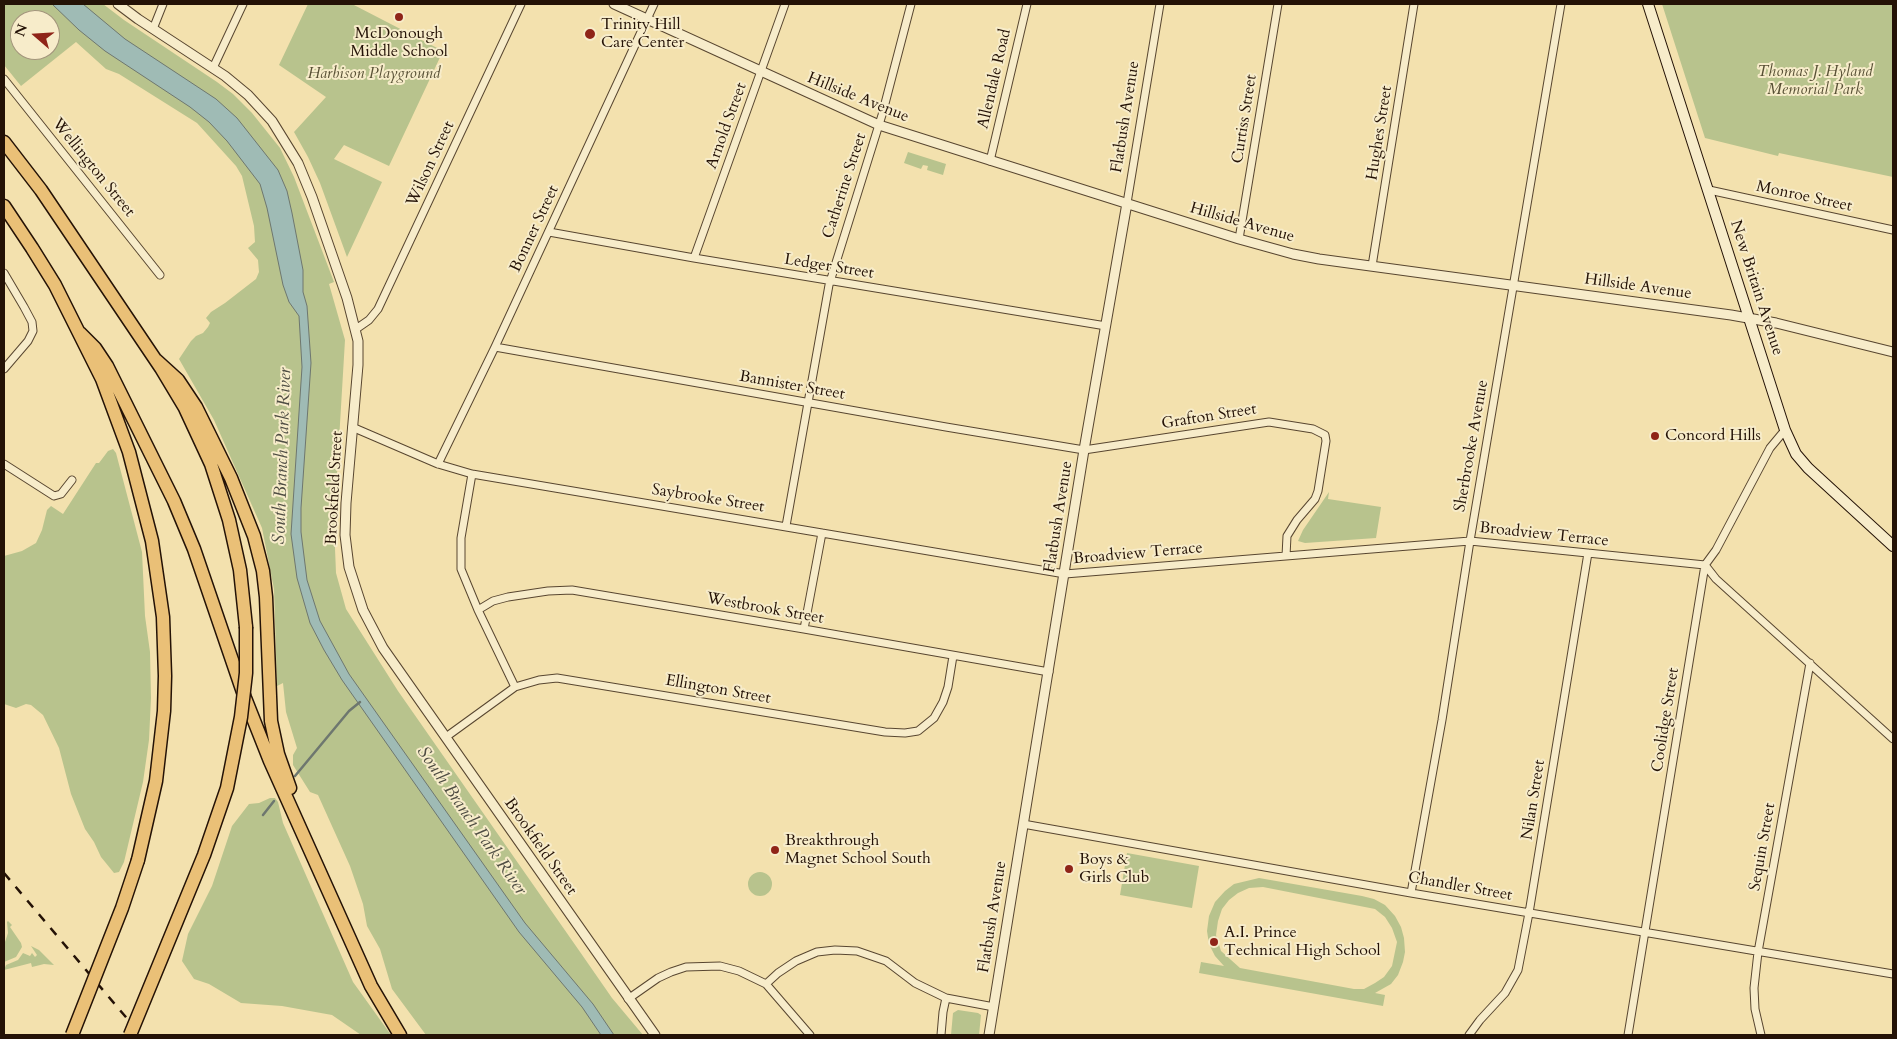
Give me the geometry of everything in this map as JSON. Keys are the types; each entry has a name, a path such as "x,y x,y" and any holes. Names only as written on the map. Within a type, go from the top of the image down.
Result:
{"highway":[{"path":"4,142 41,190 153,356 194,403 217,448 257,546 266,597 271,721 275,743 284,771 380,987 410,1035"},
{"path":"4,206 41,261 80,334 101,356 115,395 144,505 156,562 162,609 164,711 151,808 138,860 120,913 72,1035"},
{"path":"130,1035 201,863 227,788 241,717 246,673 246,626 239,562 224,502 209,458 176,383"},
{"path":"115,395 138,428 191,541 245,698 270,761 371,986 400,1035"}],"main road":[{"name":"New Britain Avenue","path":"1648,4 1785,430 1796,454 1808,468 1893,546"}],"street":[{"name":"Brookfield Street","path":"118,4 213,68 248,95 272,121 290,148 312,197 356,329 358,365 345,535 346,552 355,589 365,616 375,636 655,1035"},
{"path":"153,29 163,4"},
{"path":"213,68 243,4"},
{"name":"Wilson Street","path":"356,329 370,320 378,309 521,4"},
{"name":"Hillside Avenue","path":"614,4 879,125 1239,239 1319,259 1749,318 1893,352"},
{"name":"Bonner Street","path":"438,464 549,232 654,4"},
{"name":"Arnold Street","path":"694,258 785,4"},
{"name":"Catherine Street","path":"786,526 830,281 879,125 911,4"},
{"name":"Allendale Road","path":"990,161 1027,4"},
{"name":"Flatbush Avenue","path":"989,1035 1084,450 1160,4"},
{"name":"Curtiss Street","path":"1239,239 1278,4"},
{"name":"Hughes Street","path":"1372,266 1414,4"},
{"name":"Sherbrooke Avenue","path":"1411,893 1442,720 1470,542 1561,4"},
{"name":"Wellington Street","path":"4,79 160,274"},
{"name":"Monroe Street","path":"1709,190 1893,230"},
{"name":"Ledger Street","path":"549,232 830,281 1106,326"},
{"path":"4,273 32,322 33,331 28,341 4,369"},
{"name":"Bannister Street","path":"495,347 1084,450"},
{"name":"Grafton Street","path":"1084,450 1269,422 1319,431 1325,436 1327,446 1318,491 1315,499 1297,520 1287,536 1286,556"},
{"name":"Saybrooke Street","path":"352,427 438,464 472,474 1065,574"},
{"name":"Coolidge Street","path":"1628,1035 1705,565 1716,550 1770,448 1785,430"},
{"path":"4,464 56,497 61,494 72,480"},
{"path":"472,474 461,538 460,555 464,577 515,687"},
{"path":"804,629 822,533"},
{"name":"Broadview Terrace","path":"1065,574 1470,542 1705,565"},
{"name":"Nilan Street","path":"1469,1035 1505,993 1518,970 1588,553"},
{"path":"1705,565 1716,579 1893,739"},
{"name":"Westbrook Street","path":"478,610 508,597 548,591 572,590 1049,672"},
{"name":"Ellington Street","path":"446,737 515,687 539,680 557,678 905,734 918,731 934,718 948,687 953,656"},
{"name":"Sequin Street","path":"1761,1035 1755,1009 1754,988 1758,952 1810,663"},
{"name":"Chandler Street","path":"1023,824 1411,893 1893,974"},
{"path":"766,984 796,961 817,952 836,950 857,951 886,961 915,983 946,998 994,1007"},
{"path":"628,999 658,978 686,967 720,966 739,971 766,984 810,1035"},
{"path":"941,1035 946,998"}],"green space":[{"path":"4,4 103,4 233,94 252,113 280,148 294,177 334,282 329,284 345,340 334,524 336,573 346,609 398,691 612,998 643,1035 426,1035 392,989 380,949 367,926 363,904 350,866 318,795 310,792 293,765 293,755 297,748 286,712 283,683 277,686 274,589 262,528 214,420 179,359 191,341 208,327 210,323 206,318 211,312 256,279 259,272 258,260 248,248 255,242 254,226 242,176 236,166 197,123 119,74 106,69 76,42 60,55 60,10 10,10 10,60 54,60 21,86 4,65"},
{"name":"Harbison Playground","path":"308,4 352,4 443,51 389,166 344,145 334,159 382,182 347,257 320,183 294,132 326,97 279,65"},
{"name":"Thomas J. Hyland Memorial Park","path":"1662,4 1893,4 1893,177 1779,153 1778,156 1705,138"},
{"path":"908,152 946,164 943,175 927,170 928,166 923,165 921,169 904,163"},
{"path":"113,449 116,453 142,552 145,616 150,652 151,698 149,740 143,782 124,862 119,872 114,873 101,857 85,829 71,794 59,748 43,715 31,705 26,704 16,708 4,704 4,556 22,551 36,543 42,530 47,510 51,506 63,514 96,463 99,463 108,451"},
{"path":"1329,492 1328,499 1381,507 1376,538 1305,543 1298,541 1303,530"},
{"path":"275,798 278,802 283,823 353,982 391,1035 361,1035 332,1015 282,1006 241,1003 209,984 194,979 182,961 188,934 212,886 232,826 249,804 259,803"},
{"path":"1127,853 1199,866 1192,908 1120,895"},
{"path":"760,872 768,876 772,884 768,892 760,896 752,892 748,884 752,876"},
{"path":"1259,878 1362,896 1374,899 1385,905 1395,916 1401,927 1405,952 1398,975 1391,984 1375,993 1385,995 1383,1006 1199,973 1201,962 1224,966 1215,956 1209,944 1207,931 1209,916 1215,902 1234,884","holes":["1263,887 1375,909 1385,917 1392,928 1397,942 1392,966 1384,977 1364,989 1354,989 1240,968 1221,951 1216,935 1222,909 1229,900 1249,888"]},
{"path":"8,921 12,925 10,927 22,947 16,957 4,962 4,945 8,933"},
{"path":"31,946 39,950 54,965 44,964 32,967 31,963 4,970 6,965 18,960 23,953 30,956 32,953 35,957 37,955"},
{"path":"958,1010 981,1015 979,1035 951,1035 953,1013"}],"water":[{"path":"52,4 83,4 125,39 216,99 237,118 278,170 287,191 292,213 303,270 303,292 307,306 311,363 301,532 307,580 320,621 349,674 525,923 593,1004 614,1035 601,1035 582,1007 519,932 342,680 310,623 297,578 291,534 302,367 299,316 289,302 283,285 260,184 227,141 209,122 190,107 105,51"}],"waterway":[{"path":"295,776 349,711 360,702"},
{"path":"263,815 274,801"}],"railway":[{"path":"4,873 141,1035"}],"place":[{"name":"McDonough Middle School","path":"399,17"},
{"name":"Trinity Hill Care Center","path":"590,34"},
{"name":"Concord Hills","path":"1655,436"},
{"name":"Breakthrough Magnet School South","path":"775,850"},
{"name":"Boys & Girls Club","path":"1069,869"},
{"name":"A.I. Prince Technical High School","path":"1214,942"}],"water label":[{"name":"South Branch Park River","path":"283,456"},
{"name":"South Branch Park River","path":"471,821"}]}
